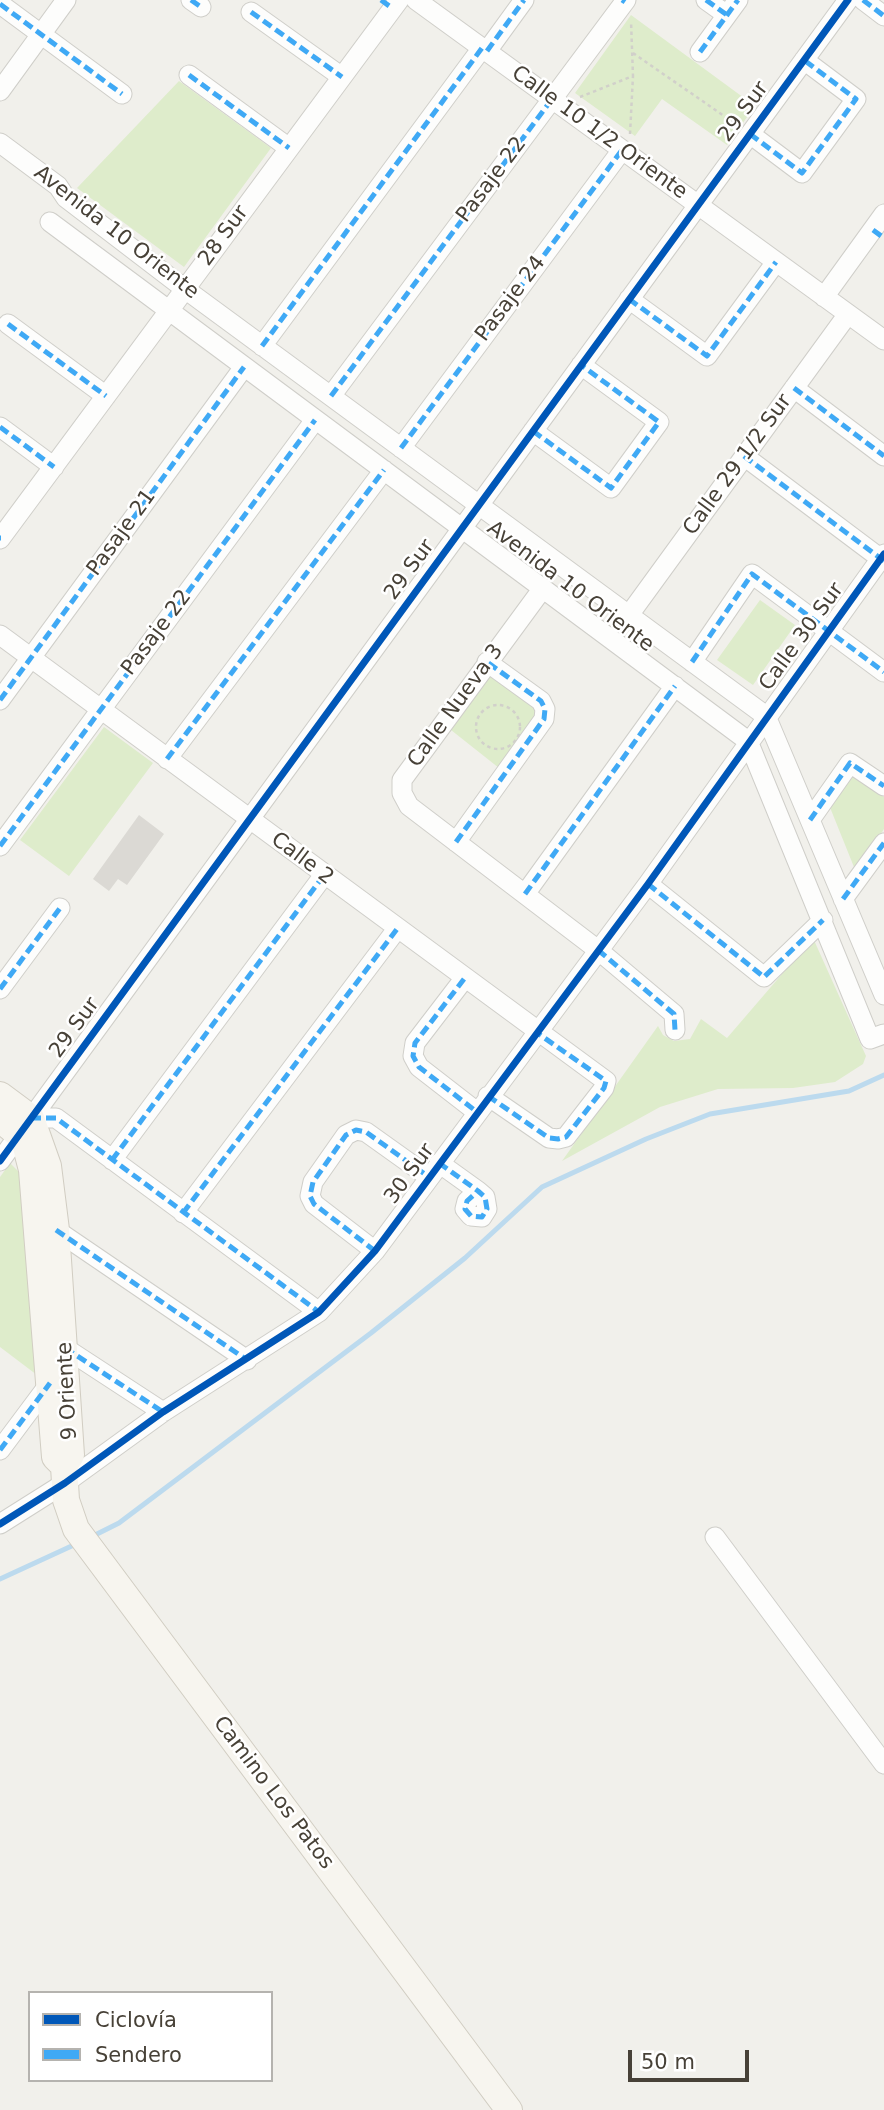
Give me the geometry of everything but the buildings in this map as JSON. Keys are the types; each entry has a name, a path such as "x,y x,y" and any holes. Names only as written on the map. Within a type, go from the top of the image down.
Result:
{"street":[{"path":"0,91 66,0"},
{"name":"Calle 10 1/2 Oriente","path":"416,0 884,340"},
{"path":"262,345 524,0"},
{"path":"700,52 732,8 706,0"},
{"name":"29 Sur","path":"0,1161 17,1123 249,820 848,0"},
{"path":"863,0 884,16"},
{"name":"Pasaje 22","path":"331,396 556,102 624,1"},
{"name":"28 Sur","path":"0,538 342,77 391,3"},
{"path":"0,4 122,94"},
{"path":"251,12 342,77"},
{"path":"750,134 802,173 856,99 804,60"},
{"path":"189,75 289,148"},
{"name":"Avenida 10 Oriente","path":"0,142 58,187 66,198 185,289 766,716"},
{"name":"Pasaje 24","path":"401,448 626,152"},
{"name":"Avenida 10 Oriente","path":"50,222 748,741"},
{"path":"824,297 880,227"},
{"path":"629,299 707,356 776,262"},
{"name":"Calle 29 1/2 Sur","path":"629,615 848,314"},
{"path":"8,324 106,396"},
{"path":"533,431 611,488 659,422 581,365"},
{"name":"Pasaje 21","path":"0,700 244,367"},
{"path":"794,388 884,456"},
{"name":"Pasaje 22","path":"0,846 315,420"},
{"path":"0,427 54,467"},
{"path":"744,456 883,558"},
{"path":"167,759 384,470"},
{"name":"Calle 30 Sur","path":"748,741 883,558"},
{"path":"692,662 752,574 884,673"},
{"name":"Calle Nueva 3","path":"543,588 402,780 402,793 409,806 598,950 674,1014 675,1030"},
{"name":"Calle 2","path":"0,635 606,1081 604,1088 566,1137 558,1139 549,1138 483,1104"},
{"path":"456,842 544,719 541,701 487,662"},
{"path":"525,894 675,686"},
{"path":"766,716 883,991 852,994"},
{"path":"748,741 870,1039 884,1034"},
{"name":"30 Sur","path":"0,1524 64,1475 319,1312 375,1251 648,884 748,741"},
{"path":"810,820 850,763 884,786"},
{"path":"843,899 884,843"},
{"path":"112,1160 324,875"},
{"path":"648,884 764,976 823,920"},
{"path":"0,989 60,908"},
{"path":"183,1213 397,929"},
{"path":"464,979 415,1043 413,1056 419,1067 483,1104"},
{"path":"0,1095 17,1123 55,1118 319,1312"},
{"name":"9 Oriente","path":"17,1123 48,1166 56,1230 71,1455 64,1475"},
{"name":"9 Oriente","path":"17,1123 32,1170 55,1457 64,1475"},
{"path":"375,1251 314,1204 310,1196 313,1182 346,1135 356,1130 366,1132 478,1191"},
{"path":"56,1230 247,1360"},
{"path":"65,1348 163,1412"},
{"path":"0,1450 50,1383"},
{"name":"Camino Los Patos","path":"64,1475 70,1517 81,1535 509,2110"},
{"path":"715,1537 884,1763"}],"path":[{"path":"624,1 633,28 633,76 626,152"},
{"path":"633,53 750,134"},
{"path":"556,102 633,76"},
{"path":"489,707 509,708 519,724 516,738 506,747 486,746 478,736 479,716 489,707"}],"green space":[{"path":"631,15 755,106 727,145 662,99 635,136 575,93"},
{"path":"179,81 271,148 184,267 77,188"},
{"path":"760,600 795,625 753,685 717,660"},
{"path":"492,673 535,704 537,718 499,768 451,730"},
{"path":"104,727 153,763 69,876 20,840"},
{"path":"850,773 884,797 884,829 856,872 829,805"},
{"path":"813,938 866,1056 863,1064 835,1082 793,1088 718,1089 660,1107 562,1161 658,1026 663,1035 674,1041 690,1039 701,1019 727,1038"},
{"path":"10,1163 19,1172 37,1375 0,1347 0,1177"}],"waterway":[{"path":"91,1537 119,1523 371,1333 465,1258 542,1187 646,1139 710,1114 849,1091 884,1075"},
{"path":"0,1579 76,1544"}],"marked path":[{"path":"191,0 201,7"},
{"path":"381,0 392,8"},
{"path":"487,51 524,0"},
{"path":"706,0 727,15"},
{"path":"700,52 738,0"},
{"path":"863,0 884,16"},
{"path":"0,4 122,94"},
{"path":"251,12 342,77"},
{"path":"262,346 482,48"},
{"path":"750,134 802,173 856,99 804,60"},
{"path":"189,75 289,148"},
{"path":"331,396 552,99"},
{"path":"401,448 622,150"},
{"path":"873,230 884,238"},
{"path":"629,299 707,356 776,262"},
{"path":"8,324 106,396"},
{"path":"533,431 611,488 659,422 581,365"},
{"path":"0,700 244,367"},
{"path":"794,388 884,456"},
{"path":"0,846 315,420"},
{"path":"0,427 54,467"},
{"path":"744,456 884,561"},
{"path":"167,759 384,470"},
{"path":"692,662 752,574 884,672"},
{"path":"456,842 544,719 545,709 541,701 487,662"},
{"path":"525,894 675,686"},
{"path":"810,820 850,763 884,786"},
{"path":"843,899 884,843"},
{"path":"112,1160 324,875"},
{"path":"648,884 764,977 823,920"},
{"path":"0,989 60,908"},
{"path":"183,1213 397,929"},
{"path":"598,950 674,1014 675,1030"},
{"path":"464,979 415,1043 413,1056 419,1067 477,1112"},
{"path":"488,1096 549,1138 558,1139 566,1137 604,1088 606,1081 536,1032"},
{"path":"31,1118 56,1118 319,1312"},
{"path":"375,1251 314,1204 310,1196 313,1182 346,1135 356,1130 366,1132 429,1177"},
{"path":"439,1163 478,1191 485,1197 487,1209 482,1217 471,1216 465,1209 467,1201 478,1191"},
{"path":"56,1230 247,1360"},
{"path":"65,1348 163,1412"},
{"path":"0,1450 50,1383"}],"cycle path":[{"path":"0,1161 848,0"},
{"path":"0,1524 65,1483 163,1412 319,1312 375,1251 648,884 884,554"}]}
